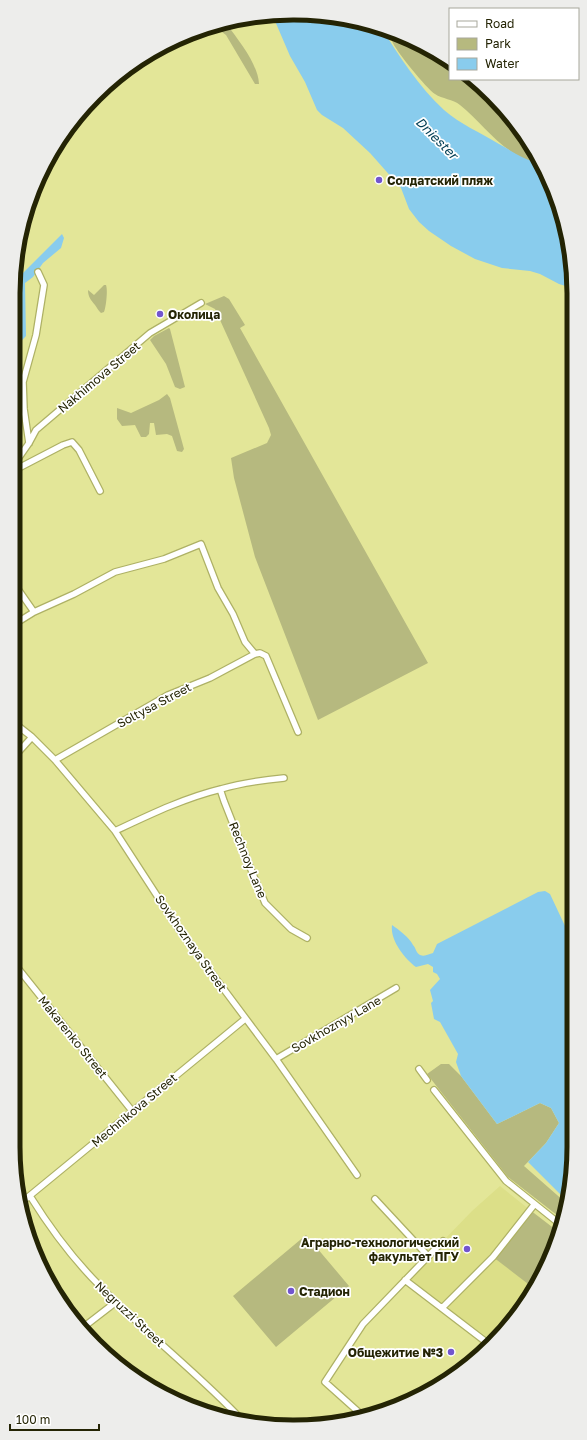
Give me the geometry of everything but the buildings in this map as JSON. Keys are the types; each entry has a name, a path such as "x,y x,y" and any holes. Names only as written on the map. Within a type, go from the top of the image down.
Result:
{"street":[{"path":"29,443 24,409 23,382 36,335 44,285 38,272"},
{"name":"Nakhimova Street","path":"20,456 36,430 150,333 201,303"},
{"path":"20,467 63,445 72,442 79,450 100,491"},
{"path":"20,621 34,612 74,594 115,572 164,559 201,544 218,588 233,614 245,642 255,654 260,653 266,656 298,732"},
{"path":"20,592 34,612"},
{"name":"Soltysa Street","path":"55,760 168,695 210,678 255,654"},
{"name":"Sovkhoznaya Street","path":"20,728 55,760 115,831 178,928 276,1059 357,1175"},
{"path":"20,751 32,738"},
{"path":"115,831 164,808 220,789 263,780 284,778"},
{"name":"Rechnoy Lane","path":"220,789 265,903 291,929 307,938"},
{"name":"Makarenko Street","path":"20,971 133,1112"},
{"name":"Sovkhoznyy Lane","path":"276,1059 396,988"},
{"name":"Mechnikova Street","path":"25,1200 245,1018"},
{"path":"419,1069 426,1080"},
{"path":"434,1090 506,1181 556,1222"},
{"name":"Negruzzi Street","path":"30,1196 48,1226 99,1286 235,1414"},
{"path":"375,1199 428,1256"},
{"path":"442,1308 493,1256 534,1205"},
{"path":"359,1412 325,1382 363,1324 443,1241"},
{"path":"405,1280 486,1341"},
{"path":"86,1325 116,1302"}],"shaded area":[{"name":"Аграрно-технологический факультет ПГУ","path":"500,1186 530,1210 493,1256 529,1285 510,1313 489,1338 444,1306 408,1277 472,1211"}],"green space":[{"path":"229,28 252,61 258,76 259,84 255,84 226,35 220,30"},
{"path":"392,39 414,48 445,66 449,69 449,80 464,80 474,88 499,113 521,142 532,161 517,155 506,148 460,105 454,101 438,96 431,91 394,46"},
{"path":"104,285 107,287 106,298 104,312 101,313 90,298 88,290 94,295"},
{"path":"224,296 229,299 245,325 240,328 428,663 318,720 255,557 234,478 231,458 267,443 271,435 215,309 205,304"},
{"path":"169,328 185,387 180,389 175,387 166,364 150,340 154,336"},
{"path":"167,394 170,398 184,449 182,452 177,451 172,436 167,434 156,435 154,423 150,423 149,434 146,437 141,437 135,425 122,426 117,419 117,408 131,413 159,400"},
{"path":"441,1064 449,1064 461,1076 497,1124 540,1103 551,1108 559,1123 546,1143 524,1166 562,1199 558,1216 508,1177 427,1074"},
{"path":"530,1210 554,1228 539,1267 529,1285 493,1257"},
{"name":"Стадион","path":"306,1235 349,1286 276,1347 233,1296"}],"water":[{"name":"Dniester","path":"294,20 329,22 364,29 388,37 418,81 444,110 464,124 532,161 546,189 558,223 565,258 567,286 530,271 502,268 475,259 451,246 429,231 419,222 409,209 401,188 370,153 343,128 322,115 317,110 305,82 290,56 275,21"},
{"path":"62,234 64,238 61,248 43,263 33,277 25,283 26,336 20,342 20,294 22,274"},
{"path":"545,891 550,894 567,930 567,1146 563,1197 528,1162 546,1143 559,1123 551,1108 540,1103 497,1124 461,1076 456,1062 458,1054 440,1022 434,1019 431,1003 433,1001 430,990 440,979 437,974 433,972 433,967 428,964 416,967 407,959 396,943 392,931 392,925 409,939 419,954 422,956 427,955 433,953 437,944 538,892"}],"place":[{"name":"Солдатский пляж","path":"379,180"},
{"name":"Околица","path":"160,314"},
{"name":"Аграрно-технологический факультет ПГУ","path":"467,1249"},
{"name":"Стадион","path":"291,1291"},
{"name":"Общежитие №3","path":"451,1352"}]}
